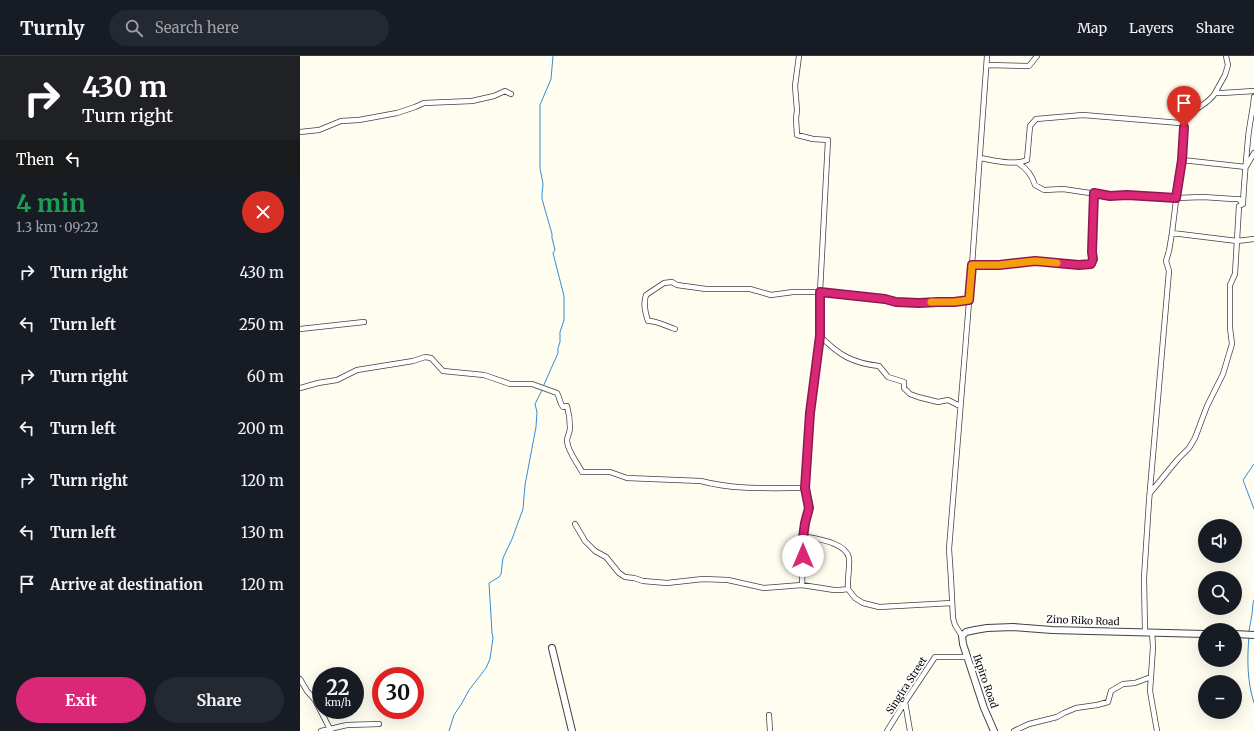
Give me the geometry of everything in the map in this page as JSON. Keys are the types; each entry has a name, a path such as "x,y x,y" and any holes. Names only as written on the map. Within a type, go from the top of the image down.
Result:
{"street":[{"path":"799,56 795,86 798,135 813,139 828,140 828,165 820,292 820,336 810,413 805,488 809,508 802,545 802,585"},
{"path":"962,636 955,625 953,618 949,549 987,56"},
{"path":"987,65 1030,66 1037,56"},
{"path":"980,158 1018,163 1026,160 1030,126 1036,119 1083,115 1180,123 1211,100 1228,65 1226,56"},
{"path":"300,132 319,130 341,121 359,120 397,114 424,103 472,101 494,96 505,91 511,94"},
{"path":"1215,92 1254,91"},
{"path":"1149,494 1195,438 1207,406 1223,374 1232,344 1230,328 1230,285 1235,274 1240,206 1243,204 1248,138 1254,97"},
{"path":"1145,632 1144,578 1149,494 1169,271 1166,261 1172,233 1182,160 1184,127 1180,123"},
{"path":"1246,166 1254,153"},
{"path":"1182,160 1246,166"},
{"path":"1018,163 1025,167 1033,178 1035,184 1044,190 1062,189 1110,196 1127,195 1176,198 1203,197 1239,199 1243,204"},
{"path":"972,265 999,265 1035,261 1079,265 1091,264 1093,259 1094,193"},
{"path":"1172,233 1237,240 1254,240"},
{"path":"675,329 667,327 661,323 648,321 644,308 646,295 664,283 672,282 706,289 750,289 771,295 793,292 820,292 885,299 896,302 954,302 969,300"},
{"path":"300,329 364,322"},
{"path":"820,336 835,350 847,357 860,363 879,366 888,377 904,382 904,388 910,394 938,402 948,400 960,406"},
{"path":"300,388 337,380 357,370 413,361 425,357 431,358 443,371 484,375 510,384 532,384 557,393 560,403 564,407 567,406 570,426 567,439 568,446 582,472 610,472 627,478 701,481 750,488 805,488"},
{"path":"575,524 585,541 595,551 606,557 619,573 625,577 644,581 667,583 703,579 728,580 764,588 802,585 840,590 848,589"},
{"path":"803,536 833,543 844,549 848,557 848,589 855,598 863,603 879,607 952,603"},
{"name":"Zino Riko Road","path":"962,636 966,632 975,630 1007,627 1052,630 1198,634"},
{"path":"1152,632 1153,647 1150,691 1157,731"},
{"path":"1242,634 1254,635"},
{"name":"Ikpiro Road","path":"962,636 963,644 984,708 994,731"},
{"path":"552,648 572,731"},
{"name":"Singira Street","path":"887,731 935,657 967,657"},
{"path":"1014,731 1029,724 1057,717 1076,708 1097,706 1108,702 1112,691 1123,684 1135,684 1151,677"},
{"path":"300,679 307,691 315,700 330,730"},
{"path":"905,702 910,731"},
{"path":"769,715 770,731"},
{"path":"321,731 347,725 379,724"}],"waterway":[{"path":"543,387 558,353 560,332 564,320 564,296 553,253 555,250 552,234 542,199 543,184 540,168 540,105 551,79 553,56"},
{"path":"449,731 454,715 469,690 486,668 490,659 493,638 489,583 501,574 503,558 523,509 525,485 536,427 537,412 535,404 542,390"},
{"path":"1254,464 1243,480 1254,509"},
{"path":"1249,631 1254,600"},
{"path":"1249,636 1248,670 1254,703"}],"slow traffic":[{"path":"931,302 954,302 969,300 972,265 999,265 1035,261 1057,263"}],"route":[{"path":"803,556 802,545 809,508 805,488 810,413 820,336 820,292 885,299 896,302 954,302 969,300 972,265 999,265 1035,261 1060,262 1079,265 1091,264 1093,259 1094,193 1110,196 1127,195 1176,198 1184,144 1184,127"}]}
